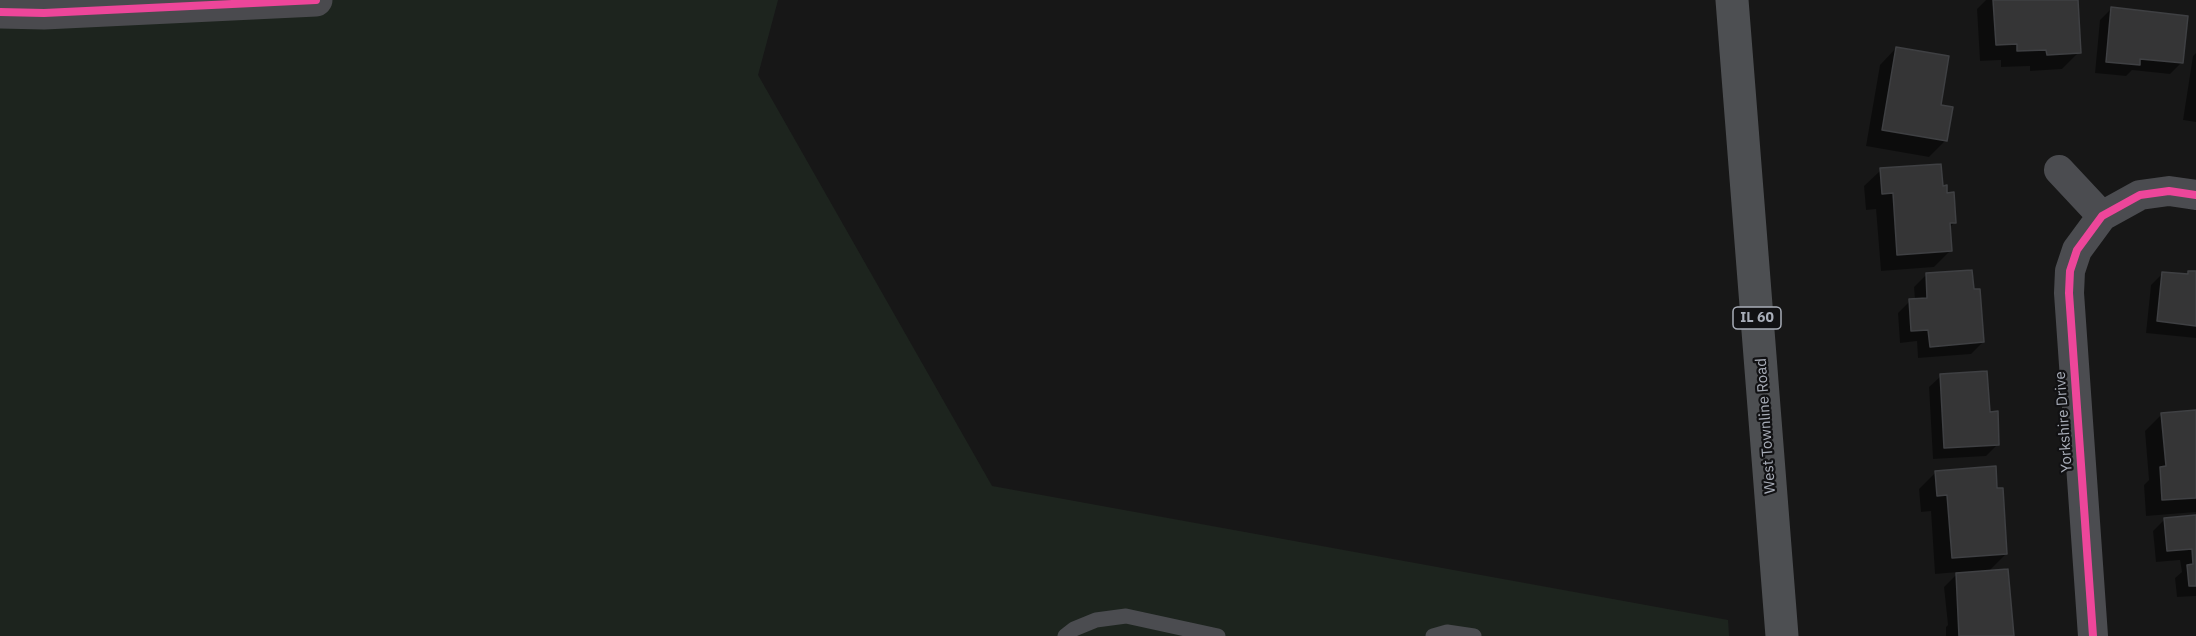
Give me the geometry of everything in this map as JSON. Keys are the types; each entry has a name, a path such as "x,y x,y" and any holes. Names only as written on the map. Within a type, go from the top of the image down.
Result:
{"main road":[{"name":"West Townline Road","path":"1732,0 1782,636"}],"street":[{"path":"0,12 44,13 316,0"},
{"path":"2059,170 2102,216 2140,195 2169,191 2196,195"},
{"name":"Yorkshire Drive","path":"2093,636 2068,293 2070,271 2077,250 2102,216"}],"lane":[{"path":"1065,636 1074,629 1096,620 1126,616 1218,636"},
{"path":"1433,636 1448,632 1474,636"}],"shaded area":[{"path":"0,0 778,0 758,75 992,486 1728,620 1729,636 0,636"}],"building":[{"path":"1993,0 2078,0 2081,53 2047,55 2046,50 2017,51 2017,44 1996,45"},
{"path":"2111,7 2188,16 2183,63 2140,59 2140,65 2106,62"},
{"path":"1896,47 1949,56 1941,105 1953,107 1947,141 1882,130"},
{"path":"1941,164 1943,186 1947,185 1947,193 1954,192 1956,223 1950,223 1952,251 1897,255 1893,193 1882,194 1880,168"},
{"path":"1972,270 1974,289 1980,289 1984,342 1930,347 1928,330 1911,331 1909,299 1927,298 1926,273"},
{"path":"2188,271 2196,271 2196,326 2157,321 2162,272 2188,274"},
{"path":"1987,371 1990,412 1998,411 1999,445 1944,448 1940,374"},
{"path":"2196,410 2196,498 2162,500 2160,467 2166,466 2161,413"},
{"path":"1996,466 1997,488 2003,488 2007,554 1952,558 1947,495 1937,496 1935,471"},
{"path":"2196,515 2196,586 2189,586 2187,565 2193,564 2192,549 2167,551 2164,518"},
{"path":"2008,569 2014,636 1959,636 1956,573"}],"cycle path":[{"path":"0,12 44,13 316,0"},
{"path":"2093,636 2069,293 2070,271 2077,250 2102,216 2140,195 2169,191 2196,195"}]}
